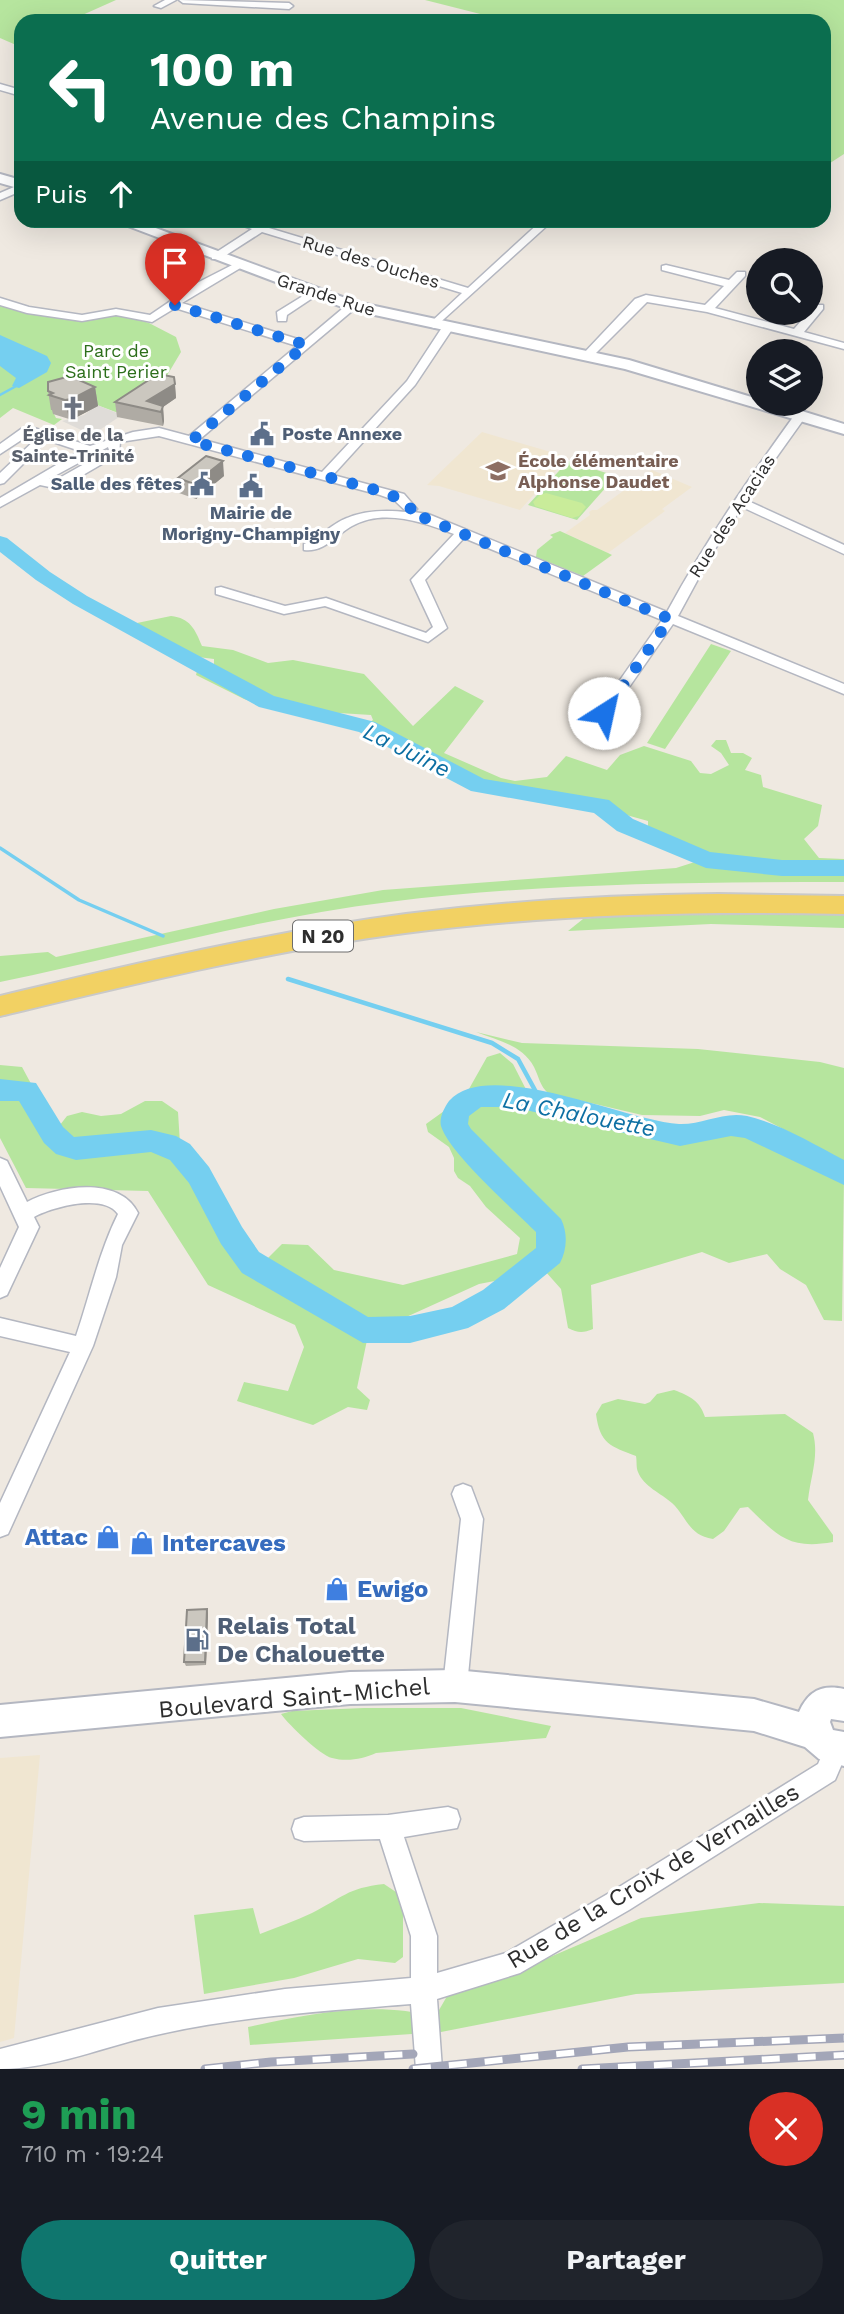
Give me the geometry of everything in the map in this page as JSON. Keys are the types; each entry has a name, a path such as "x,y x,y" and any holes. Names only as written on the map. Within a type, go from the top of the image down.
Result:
{"main road":[{"name":"Grande Rue","path":"140,228 352,306 652,371 746,400"},
{"name":"Grande Rue","path":"800,416 844,429"},
{"name":"N 20","path":"0,993 205,946 337,922 493,902 649,892 844,893"},
{"name":"N 20","path":"0,1006 211,957 343,933 498,912 652,903 844,905"},
{"name":"Boulevard Saint-Michel","path":"0,1721 350,1688 456,1686 754,1715 831,1729"}],"street":[{"path":"158,6 172,0"},
{"path":"183,0 289,7"},
{"name":"Rue des Ouches","path":"258,228 469,292"},
{"path":"327,474 411,383 441,327 469,292 539,228"},
{"path":"216,257 261,229"},
{"path":"0,301 27,310 71,316 90,318 116,312 147,319 157,318 201,285 238,265"},
{"path":"666,268 730,284"},
{"path":"708,309 741,274"},
{"path":"282,319 281,314 316,293"},
{"path":"587,356 639,301 654,299 708,309 841,345"},
{"path":"175,305 306,345"},
{"path":"191,441 352,306"},
{"path":"796,334 804,325"},
{"name":"Rue des Acacias","path":"604,713 670,619 703,557 739,501 800,416"},
{"path":"0,450 31,430 89,450"},
{"path":"0,503 89,450 141,432 159,432 309,473 327,474 398,497 414,513 461,534 844,689"},
{"path":"0,480 38,441"},
{"path":"39,480 55,486 70,479 115,451 114,441"},
{"path":"0,488 16,494"},
{"path":"739,501 844,550"},
{"path":"309,547 322,542 350,521 384,514 414,513"},
{"path":"221,591 284,610 326,602 428,638 440,628 418,580 461,534"},
{"path":"0,1166 29,1227 0,1289"},
{"path":"0,1527 83,1346 106,1277 112,1245 128,1213 121,1203 98,1195 48,1200 23,1214"},
{"path":"0,1327 83,1346"},
{"path":"456,1686 472,1519 463,1494"},
{"name":"Rue de la Croix de Vernailles","path":"0,2062 158,2021 285,2002 424,1990 511,1964 620,1901 827,1772 831,1729"},
{"path":"304,1829 388,1827 448,1819"},
{"path":"388,1827 425,1937 424,1990 429,2069"}],"shaded area":[{"path":"97,405 122,415 92,435 62,421 84,415"},
{"name":"École élémentaire Alphonse Daudet","path":"482,432 568,457 520,510 439,486 427,485"},
{"path":"652,470 692,487 662,509 665,511 608,553 565,533 590,515 589,512 597,510"},
{"path":"40,1755 14,2038 0,2042 0,1758"}],"green space":[{"path":"0,0 116,0 85,14 14,14 14,44 0,38"},
{"path":"425,0 844,0 844,154 831,162 831,14 480,14"},
{"name":"Parc de Saint Perier","path":"0,303 74,319 119,314 149,323 176,337 181,352 159,389 121,414 97,405 54,414 56,418 62,419 54,425 13,408 0,418"},
{"path":"568,461 616,476 577,520 528,505"},
{"path":"546,493 582,503 586,507 579,516 572,518 535,506 533,502"},
{"path":"560,531 612,555 583,576 536,557 537,550 553,537 550,535"},
{"path":"171,616 183,619 191,625 202,646 233,650 268,663 293,660 364,674 413,726 455,686 484,701 444,753 501,778 515,781 547,777 566,756 607,770 620,755 644,746 691,761 700,773 711,774 729,765 721,753 711,746 716,740 726,740 731,753 743,753 752,758 745,770 761,775 763,787 822,805 818,826 804,839 819,858 844,859 844,882 559,887 389,902 291,917 0,982 0,956 48,952 56,957 274,909 383,890 676,868 698,861 682,847 648,830 648,821 612,811 589,799 484,784 432,759 416,758 365,733 361,728 373,720 371,715 274,709 244,699 196,675 197,671 214,664 214,659 166,653 157,647 137,623"},
{"path":"711,644 731,651 665,749 647,743"},
{"path":"672,909 844,914 844,928 711,924 568,931 583,919"},
{"path":"476,1032 522,1043 698,1049 820,1062 844,1068 844,1161 760,1117 724,1110 700,1116 642,1115 548,1093 534,1067 523,1054 509,1045"},
{"path":"500,1053 513,1064 535,1107 606,1125 675,1138 737,1132 755,1135 844,1177 842,1321 824,1320 806,1285 780,1269 767,1254 729,1263 702,1252 591,1285 593,1329 578,1332 568,1328 561,1289 545,1271 479,1284 404,1318 371,1321 357,1388 370,1400 367,1410 348,1407 313,1425 237,1401 244,1382 288,1391 304,1347 295,1325 208,1285 148,1191 26,1188 0,1138 0,1065 22,1067 56,1130 67,1116 82,1112 101,1116 121,1114 145,1101 162,1101 178,1112 180,1144 203,1172 238,1237 261,1265 282,1244 308,1245 334,1270 403,1285 517,1254 520,1238 486,1207 470,1186 458,1178 449,1147 428,1132 426,1124 465,1096 487,1057"},
{"path":"674,1390 694,1400 705,1417 785,1414 813,1433 815,1458 808,1500 833,1535 833,1542 794,1542 776,1532 748,1507 740,1508 724,1531 713,1539 693,1530 677,1508 648,1486 641,1477 637,1470 636,1456 613,1446 604,1438 596,1414 602,1404 618,1399 645,1404 657,1394"},
{"path":"461,1708 551,1726 546,1738 376,1753 343,1760 332,1758 320,1751 281,1714 292,1711"},
{"path":"384,1884 399,1894 403,1908 403,1957 395,1963 358,1959 294,1978 204,1994 194,1915 253,1908 260,1934 312,1913 345,1894"},
{"path":"759,1903 844,1906 844,1983 636,1994 441,2032 250,2045 248,2027 317,2014 366,2009 413,2012 435,2017 450,1991 536,1963 641,1918"}],"water":[{"path":"0,335 47,356 51,363 47,372 19,388 12,386 16,378 0,366"}],"building":[{"path":"158,374 174,377 175,384 147,401 163,406 161,412 115,402"},
{"path":"70,376 95,387 72,399 65,400 49,395 53,393 48,391 48,382"},
{"path":"206,456 223,461 194,484 178,478"},
{"name":"Relais Total De Chalouette","path":"207,1609 205,1662 184,1662 187,1610"}],"waterway":[{"path":"0,395 20,384"},
{"name":"La Juine","path":"0,542 43,576 80,600 267,702 367,727 479,786 601,806 625,825 706,860 782,868 844,868"},
{"path":"0,848 79,900 163,936"},
{"path":"288,979 492,1043 518,1059 542,1103"},
{"name":"La Chalouette","path":"0,1090 26,1091 54,1135 66,1146 76,1149 151,1141 166,1144 180,1152 199,1175 231,1235 252,1264 363,1330 394,1331 426,1327 472,1312 510,1287 550,1254 551,1228 461,1137 454,1124 456,1112 465,1102 479,1096 513,1096 680,1135 731,1125 747,1127 781,1140 844,1173"}],"railway":[{"path":"413,2069 628,2047 844,2038"},
{"path":"205,2069 271,2062 413,2054"},
{"path":"582,2069 844,2055"}],"place":[{"name":"Église de la Sainte-Trinité","path":"73,408"},
{"name":"Poste Annexe","path":"262,434"},
{"name":"École élémentaire Alphonse Daudet","path":"498,471"},
{"name":"Salle des fêtes","path":"202,484"},
{"name":"Mairie de Morigny-Champigny","path":"251,486"},
{"name":"Attac","path":"108,1537"},
{"name":"Intercaves","path":"142,1543"},
{"name":"Ewigo","path":"337,1589"},
{"name":"Relais Total De Chalouette","path":"197,1640"}],"route":[{"path":"175,305 306,345 191,441 309,473 327,474 398,497 406,502 411,509 410,514 414,517 422,517 670,619 604,713"}]}
